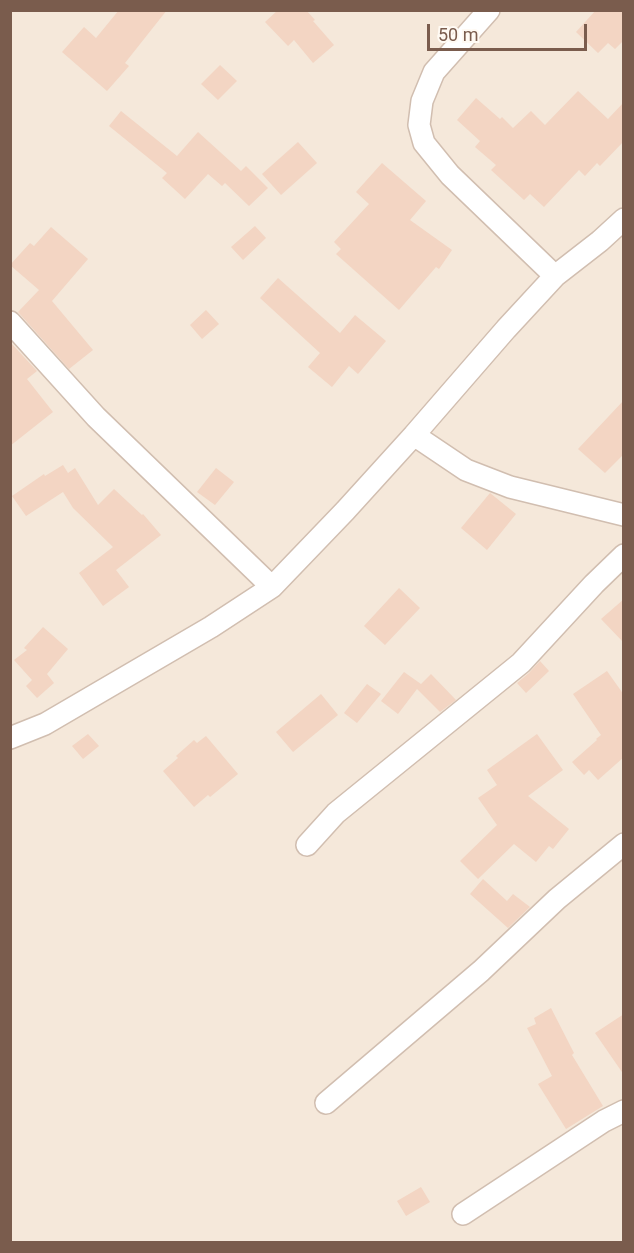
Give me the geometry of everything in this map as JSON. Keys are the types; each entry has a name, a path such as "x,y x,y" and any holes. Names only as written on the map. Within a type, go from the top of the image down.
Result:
{"street":[{"path":"489,10 434,72 422,101 419,125 424,143 450,176 555,276"},
{"path":"10,738 45,724 211,627 272,587 345,511 555,276 624,219"},
{"path":"10,322 96,417 272,587"},
{"path":"414,435 466,470 510,487 624,515"},
{"path":"307,845 336,813 521,663 624,555"},
{"path":"326,1103 481,971 557,899 624,844"},
{"path":"464,1214 604,1121 624,1111"}],"shaded area":[{"path":"11,11 623,11 623,1242 11,1242"}],"building":[{"path":"119,10 167,10 125,63 129,66 107,91 62,52 84,27 96,38"},
{"path":"278,10 306,10 334,45 313,63 294,40 288,46 265,22"},
{"path":"596,10 624,10 624,40 615,49 608,43 598,53 576,32"},
{"path":"220,65 237,81 218,100 201,84"},
{"path":"578,91 608,119 624,102 624,141 600,166 597,163 585,176 579,170 544,207 530,194 524,200 491,170 496,165 475,147 480,141 457,120 476,98 513,128 531,111 545,125"},
{"path":"121,111 177,156 198,132 241,171 246,166 268,188 249,206 225,183 222,186 208,174 185,199 162,178 167,173 109,126"},
{"path":"298,142 317,163 281,195 262,174"},
{"path":"382,163 426,201 410,220 452,250 439,269 436,267 399,310 336,254 341,249 334,242 369,204 356,192"},
{"path":"255,226 266,238 243,260 231,247"},
{"path":"51,227 88,259 52,301 93,350 69,369 18,312 39,290 10,265 30,243 34,246"},
{"path":"278,278 340,333 355,315 386,341 358,374 349,366 332,387 308,367 320,353 260,298"},
{"path":"206,310 219,324 202,339 190,325"},
{"path":"10,342 37,371 27,379 53,412 10,446"},
{"path":"624,400 624,454 605,473 578,449"},
{"path":"63,465 68,473 75,468 98,505 114,489 143,514 161,535 116,570 129,587 103,606 79,573 113,547 73,508 63,492 26,516 12,496 44,474 45,476"},
{"path":"216,468 234,482 215,505 197,492"},
{"path":"490,493 516,514 487,550 461,528"},
{"path":"399,588 420,608 385,645 364,626"},
{"path":"624,599 624,643 601,619"},
{"path":"43,627 68,649 47,674 54,683 37,698 26,686 32,680 14,660 27,650 24,648"},
{"path":"540,661 549,671 526,693 517,683"},
{"path":"607,671 624,695 624,757 598,780 589,770 584,775 572,762 601,735 573,694"},
{"path":"404,672 421,684 431,674 456,700 440,712 417,689 398,714 381,701"},
{"path":"367,684 381,694 357,723 344,713"},
{"path":"321,694 338,715 293,752 276,732"},
{"path":"88,734 99,746 83,759 72,746"},
{"path":"537,734 563,770 528,796 569,829 553,849 549,846 536,862 514,844 478,879 460,861 497,825 478,798 497,785 487,770"},
{"path":"206,736 238,774 194,807 163,771 194,740 197,743"},
{"path":"483,879 507,901 513,894 530,907 508,928 470,894"},
{"path":"551,1008 574,1053 572,1055 603,1106 566,1129 538,1084 552,1076 527,1028 536,1024 534,1018"},
{"path":"624,1014 624,1075 595,1033"},
{"path":"421,1187 430,1202 406,1216 397,1201"}]}
